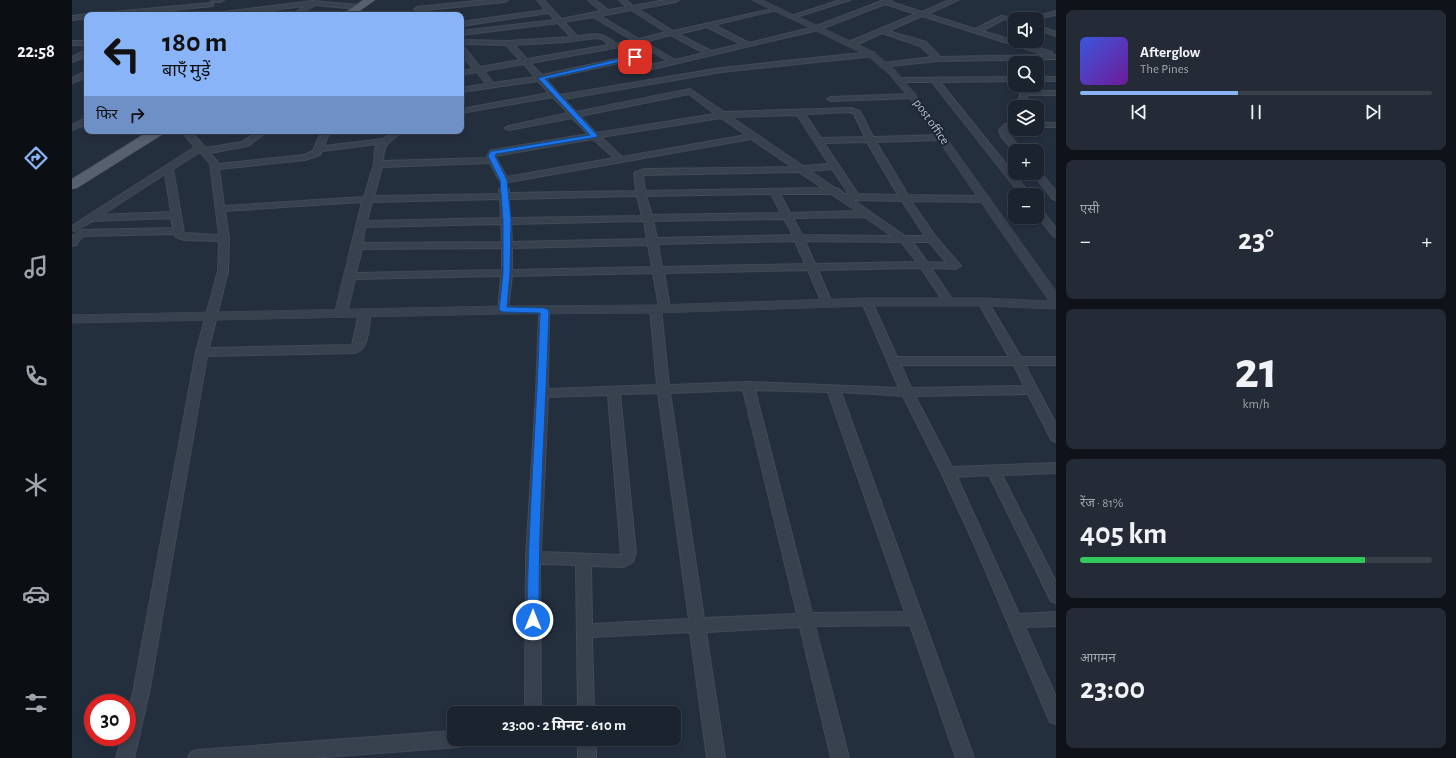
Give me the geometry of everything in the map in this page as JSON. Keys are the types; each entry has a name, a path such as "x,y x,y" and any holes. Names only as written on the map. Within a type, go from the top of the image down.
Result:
{"main road":[{"path":"351,12 370,0"},
{"path":"72,185 153,134"}],"street":[{"path":"417,10 505,0"},
{"path":"540,0 576,39"},
{"path":"592,0 606,12"},
{"path":"622,0 673,33 711,54"},
{"path":"464,33 560,22 673,0"},
{"name":"post office","path":"756,0 871,54 884,64 900,80 1056,301"},
{"path":"791,17 847,0"},
{"path":"850,44 955,0"},
{"path":"125,12 215,1"},
{"path":"206,12 215,1"},
{"path":"236,12 314,1 358,7"},
{"path":"299,12 314,1"},
{"path":"644,69 816,29 887,1 920,15 1056,57"},
{"path":"464,72 638,41 775,9"},
{"path":"464,24 551,11"},
{"path":"1044,16 1055,14"},
{"path":"594,15 674,62"},
{"path":"72,18 84,16"},
{"path":"977,32 977,30 1003,17 1008,18"},
{"path":"708,25 748,45"},
{"path":"882,30 923,44 938,58"},
{"path":"1044,30 1056,34"},
{"path":"74,43 84,37"},
{"path":"464,42 508,43 600,37 617,45 635,57 541,78 464,90"},
{"path":"508,43 574,116 622,160"},
{"path":"464,54 492,86"},
{"path":"464,110 721,70 871,54"},
{"path":"72,60 84,56"},
{"path":"884,64 938,58 1056,57"},
{"path":"72,80 84,75"},
{"path":"900,80 1008,79"},
{"path":"1044,79 1056,79"},
{"path":"934,80 1020,188"},
{"path":"509,128 574,116 690,91 722,115 905,240 911,246 949,302"},
{"path":"1025,100 1023,98 1024,93 1056,93"},
{"path":"831,99 912,96"},
{"path":"799,111 855,198"},
{"path":"351,276 506,273 812,267 923,265 956,266 932,240 904,197 870,139 857,113 854,111 799,111 722,115 493,153 491,156 504,180 504,197 507,221 506,273 503,310"},
{"path":"73,127 84,122"},
{"path":"1008,126 1003,130 1004,134 1012,144"},
{"path":"125,758 141,693 202,352 223,271 224,238 219,209 215,167 210,156 188,134"},
{"path":"75,228 168,168 202,149 245,144 260,134"},
{"path":"215,167 305,157 317,152 325,134"},
{"path":"341,313 358,246 361,224 378,164 379,150 385,141 394,134"},
{"path":"504,180 754,136"},
{"path":"819,141 940,137"},
{"path":"318,149 385,141"},
{"path":"378,164 493,160"},
{"path":"716,758 664,390 658,270 638,176 640,173 803,169 833,166"},
{"path":"168,168 176,215 177,231 179,235 184,237 224,238"},
{"path":"1042,180 1056,197"},
{"path":"219,209 369,200 774,191 836,192"},
{"path":"774,191 799,238 827,303"},
{"path":"844,197 985,199"},
{"path":"361,224 786,214 867,214"},
{"path":"91,218 176,215"},
{"path":"1044,219 1056,234"},
{"path":"72,243 76,237 82,233 177,231"},
{"path":"358,246 507,245 799,238 932,240"},
{"path":"72,319 503,310 660,309 867,302 984,302 1056,305"},
{"path":"867,302 907,392 948,472 1056,716"},
{"path":"984,302 1018,362 1056,438"},
{"path":"533,706 533,558 542,393 544,310"},
{"path":"202,352 354,349 360,346 365,313"},
{"path":"894,361 1056,361"},
{"path":"542,393 614,392 748,386 833,388 907,392 1032,390"},
{"path":"748,386 840,758"},
{"path":"833,388 965,758"},
{"path":"533,558 624,561 628,558 629,553 614,392"},
{"path":"948,472 1056,468"},
{"path":"993,470 1056,597"},
{"path":"583,559 586,706"},
{"path":"585,631 806,620 915,618"},
{"path":"1014,621 1056,619"},
{"path":"197,758 447,740"},
{"path":"587,746 587,758"}],"route":[{"path":"533,620 533,558 542,393 544,310 503,310 507,245 504,180 491,156 493,153 595,136 574,116 541,78 635,57"}]}
